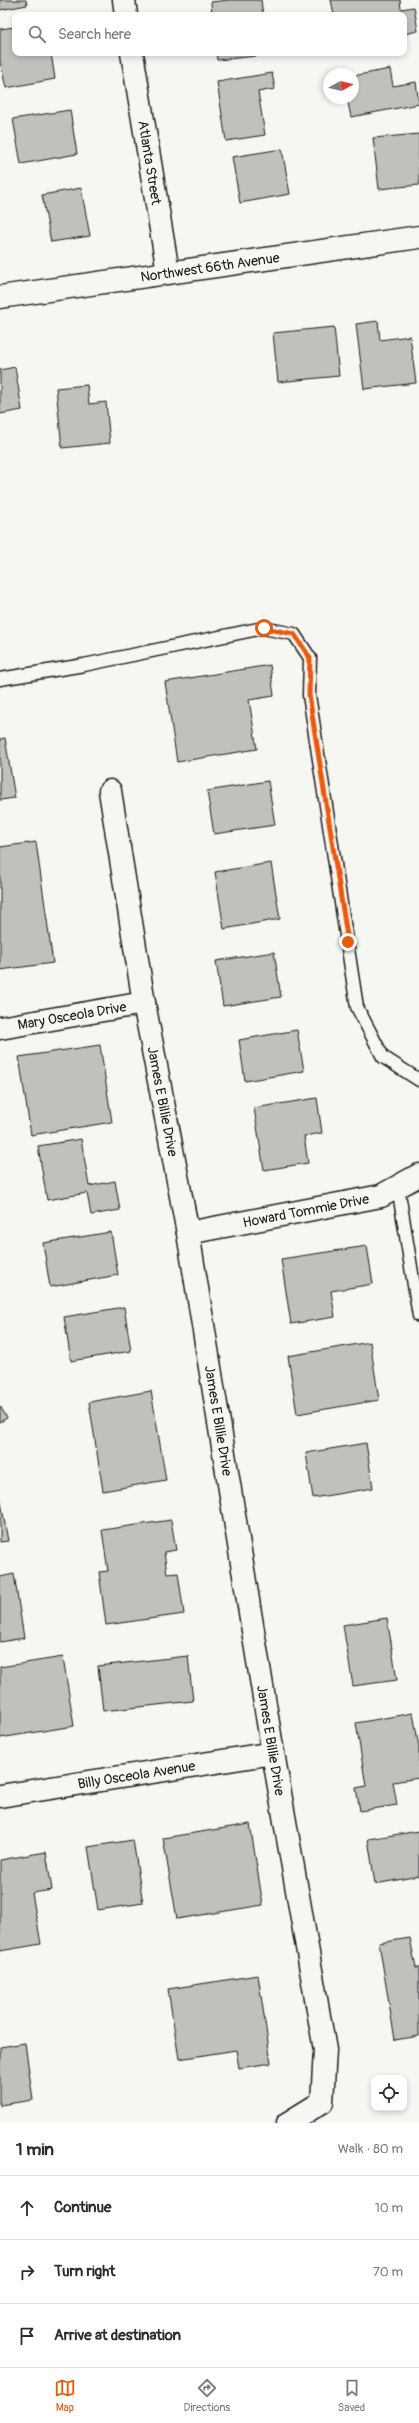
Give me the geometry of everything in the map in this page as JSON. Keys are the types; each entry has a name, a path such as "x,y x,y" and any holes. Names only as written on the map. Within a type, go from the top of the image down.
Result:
{"street":[{"path":"124,0 126,12"},
{"name":"Atlanta Street","path":"132,56 168,272"},
{"name":"Northwest 66th Avenue","path":"0,297 419,237"},
{"name":"James E Billie Drive","path":"110,792 144,1003 188,1233 273,1753 325,2050 322,2102 288,2123"},
{"name":"Mary Osceola Drive","path":"0,1028 144,1003"},
{"name":"Howard Tommie Drive","path":"188,1233 381,1196 419,1175"},
{"name":"Billy Osceola Avenue","path":"0,1796 273,1753"}],"lane":[{"path":"0,679 84,665 264,628 294,634 310,658 309,695 357,1007 384,1057 419,1080"},
{"path":"398,1187 419,1316"}],"building":[{"path":"0,0 26,0 27,5 0,10"},
{"path":"229,0 261,0 263,12 212,12 211,2"},
{"path":"331,0 400,0 401,9 414,7 418,31 407,33 407,12 333,12"},
{"path":"12,27 12,56 51,56 55,79 6,88 0,62 0,29"},
{"path":"216,56 257,56 217,60"},
{"path":"390,69 393,86 416,82 419,104 351,117 348,104 359,104 359,75"},
{"path":"272,73 275,89 258,92 265,135 226,141 217,82"},
{"path":"70,110 77,154 21,164 13,119"},
{"path":"419,134 419,185 379,189 373,138"},
{"path":"282,149 290,194 240,203 232,157"},
{"path":"81,188 90,236 51,242 42,195"},
{"path":"378,321 380,340 410,336 416,383 364,389 356,324"},
{"path":"334,327 339,376 278,382 273,333"},
{"path":"15,367 22,410 0,414 0,370"},
{"path":"87,385 89,404 106,402 110,443 62,448 56,388"},
{"path":"270,665 274,696 249,700 257,749 177,762 165,682"},
{"path":"5,738 15,798 0,800 0,739"},
{"path":"268,781 275,825 214,834 207,791"},
{"path":"36,842 53,963 0,970 0,847"},
{"path":"271,863 280,919 224,929 215,872"},
{"path":"274,952 281,997 223,1006 216,961"},
{"path":"297,1030 304,1071 245,1081 239,1040"},
{"path":"100,1045 112,1122 31,1135 19,1057"},
{"path":"317,1098 322,1133 304,1136 308,1163 264,1170 254,1108"},
{"path":"81,1139 89,1186 115,1181 120,1210 91,1215 87,1193 47,1200 38,1146"},
{"path":"111,1232 118,1275 50,1287 43,1243"},
{"path":"367,1246 373,1284 331,1291 335,1317 291,1324 281,1259"},
{"path":"124,1307 131,1351 71,1361 64,1317"},
{"path":"370,1342 379,1400 297,1414 288,1356"},
{"path":"151,1391 166,1480 103,1491 89,1402"},
{"path":"0,1406 7,1418 0,1422"},
{"path":"366,1443 373,1488 313,1498 306,1453"},
{"path":"0,1496 8,1541 0,1542"},
{"path":"171,1520 176,1550 164,1552 167,1574 178,1573 184,1614 106,1625 99,1572 108,1571 102,1530"},
{"path":"14,1574 24,1638 0,1642 0,1577"},
{"path":"387,1618 397,1680 353,1686 343,1625"},
{"path":"188,1656 193,1701 103,1711 98,1666"},
{"path":"63,1657 74,1726 0,1738 0,1667"},
{"path":"413,1713 419,1747 419,1778 393,1782 397,1805 360,1811 356,1788 366,1786 356,1723"},
{"path":"250,1824 263,1905 177,1919 163,1838"},
{"path":"419,1831 419,1876 375,1884 368,1839"},
{"path":"133,1840 143,1903 98,1910 88,1847"},
{"path":"46,1852 52,1890 32,1893 41,1944 0,1951 0,1860"},
{"path":"410,1938 416,1968 419,1968 419,2036 395,2040 379,1943"},
{"path":"258,1975 271,2063 239,2068 236,2050 179,2059 168,1989"},
{"path":"25,2043 33,2100 0,2105 0,2047"}],"route":[{"path":"264,628 294,634 310,658 309,695 324,800 348,942"}]}
